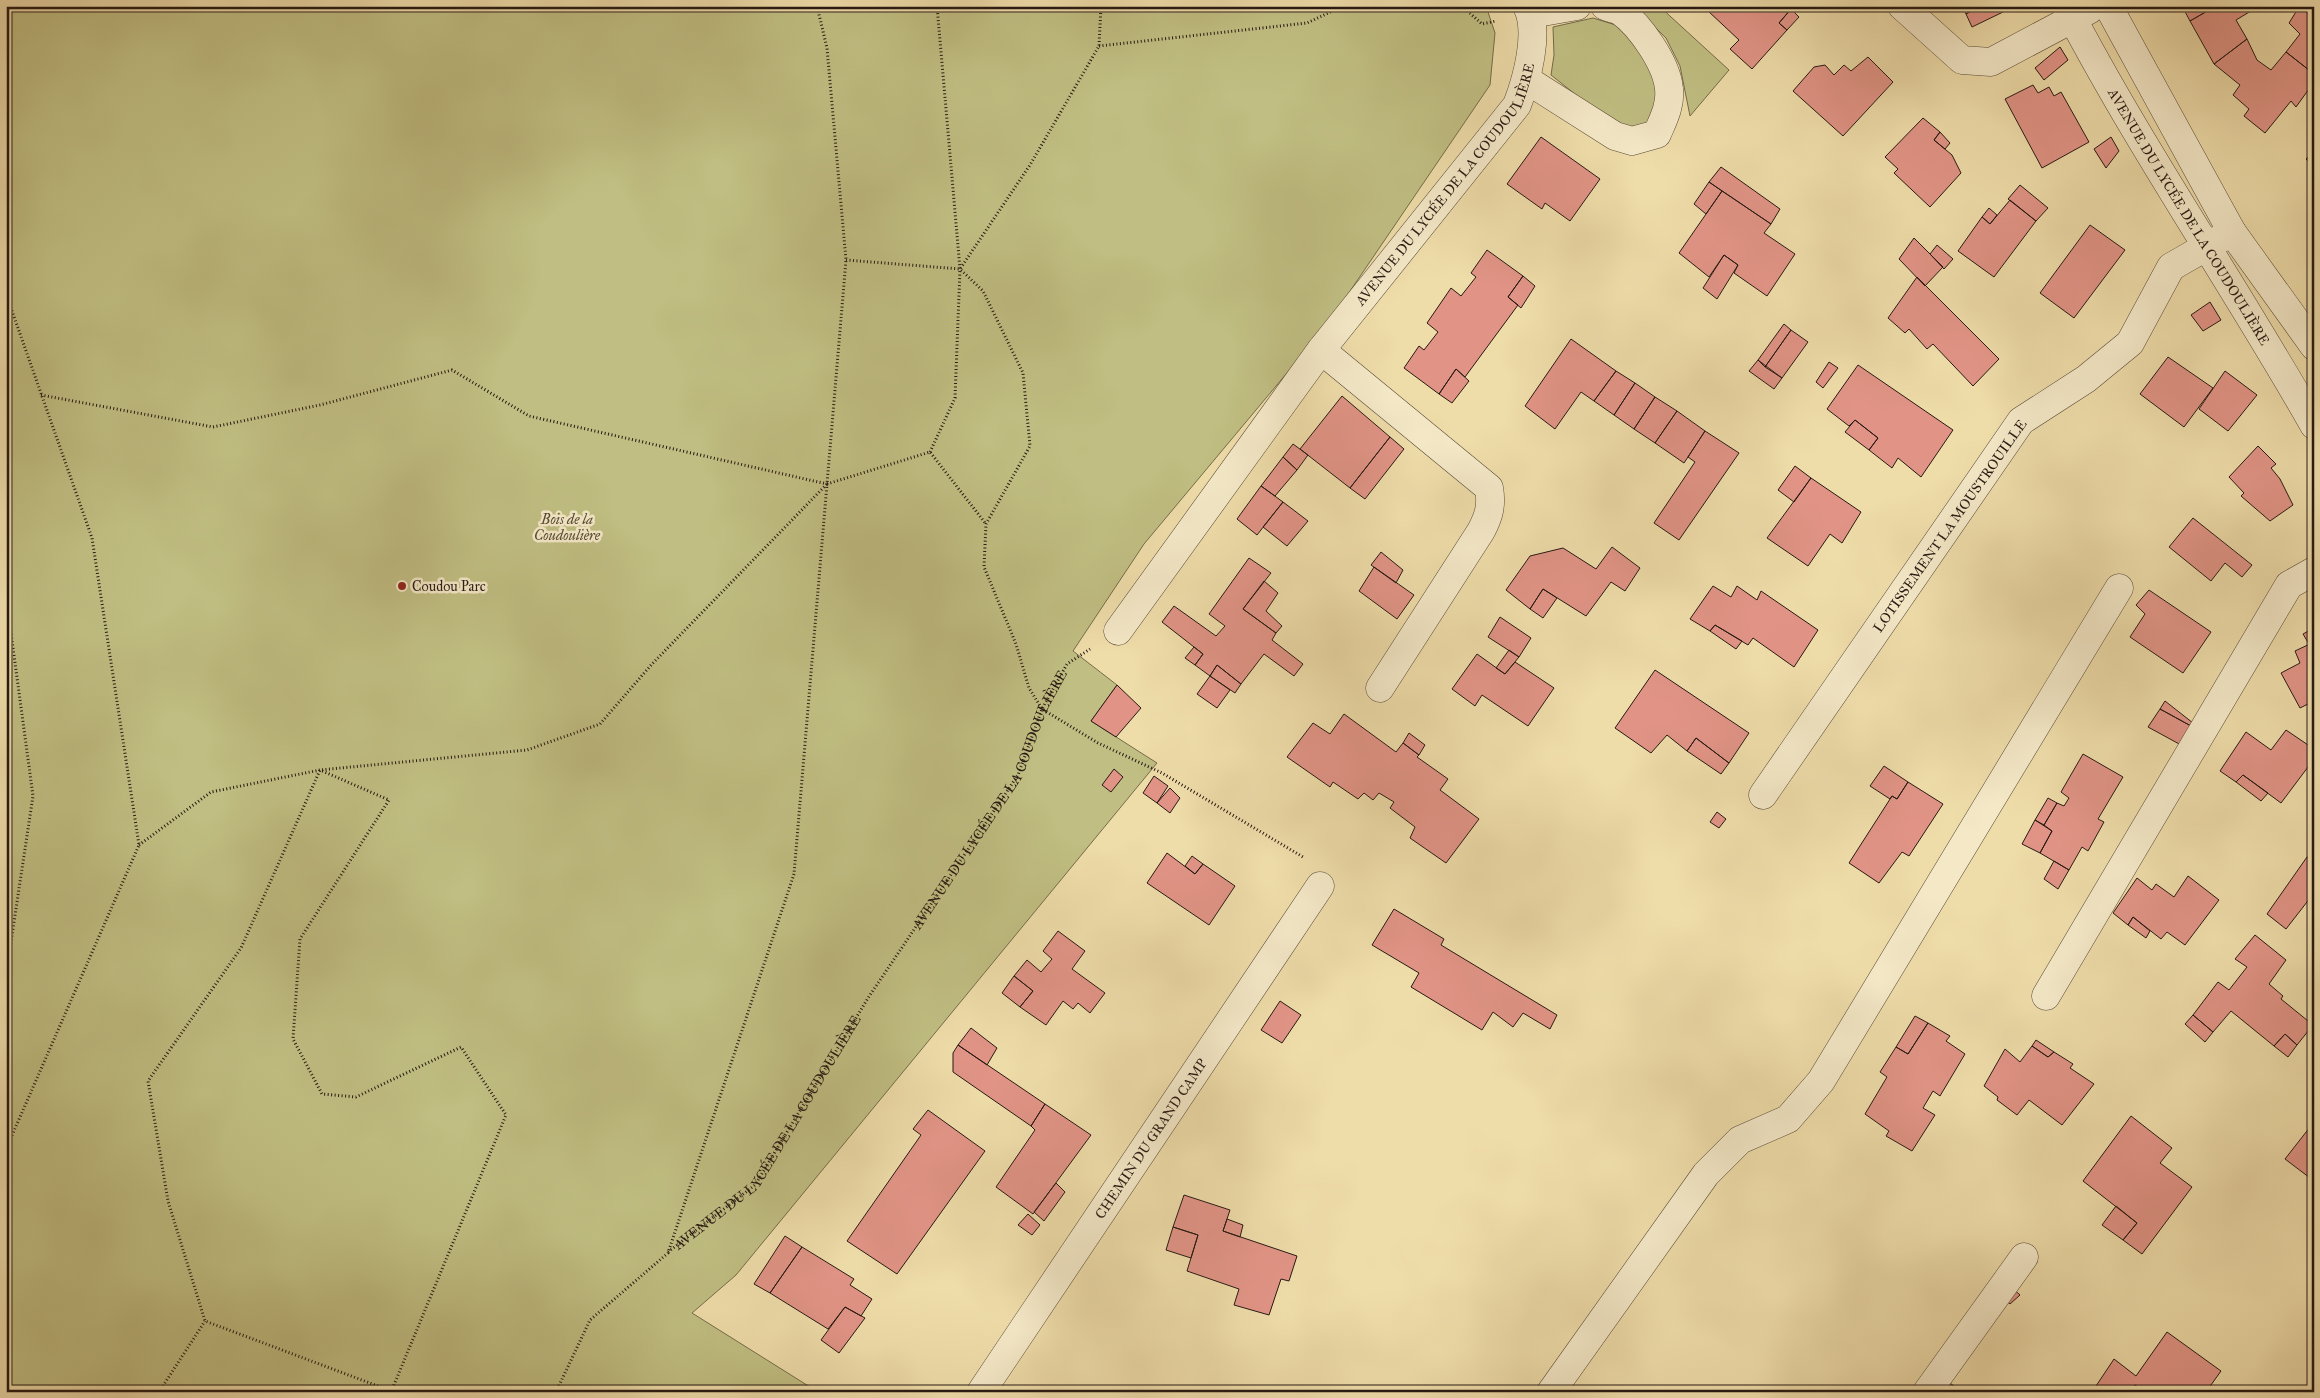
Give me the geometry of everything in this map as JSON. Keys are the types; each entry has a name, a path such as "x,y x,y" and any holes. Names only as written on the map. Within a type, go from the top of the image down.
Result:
{"street":[{"path":"1529,10 1577,6"},
{"path":"1527,80 1615,136 1632,141 1657,134 1668,108 1670,89 1663,68 1643,33 1619,11 1605,6"},
{"path":"1902,6 1962,60 1991,62 2069,13 2096,6"},
{"name":"AVENUE DU LYCÉE DE LA COUDOULIÈRE","path":"2108,6 2232,232 2314,346"},
{"name":"AVENUE DU LYCÉE DE LA COUDOULIÈRE","path":"1118,631 1321,350 1517,105 1527,80 1531,62 1529,10"},
{"name":"AVENUE DU LYCÉE DE LA COUDOULIÈRE","path":"2069,13 2205,247 2289,381 2314,425"},
{"name":"LOTISSEMENT LA MOUSTROUILLE","path":"1763,795 2022,421 2086,379 2130,343 2171,267 2232,232"},
{"path":"1321,350 1489,488 1492,502 1488,517 1481,531 1380,688"},
{"path":"2046,996 2289,584 2314,571"},
{"path":"1551,1392 1706,1174 1740,1140 1788,1119 1821,1081 2119,588"},
{"name":"CHEMIN DU GRAND CAMP","path":"981,1392 1320,886"},
{"path":"1927,1392 2024,1257"}],"path":[{"path":"668,1253 794,874 846,260 827,48 817,6"},
{"path":"6,1149 139,845 211,792 320,770 526,750 600,724 652,664 827,484 930,452 955,398 960,269 937,6"},
{"path":"960,269 1030,165 1099,46 1101,6"},
{"path":"1099,46 1307,23 1342,6"},
{"path":"846,260 960,269 983,291 1024,373 1030,446 986,524 984,567 1016,644 1029,688 1042,709 1098,743 1162,774 1316,865 1320,886"},
{"path":"6,294 92,538 139,845"},
{"path":"41,395 214,427 320,406 452,370 529,416 827,484"},
{"path":"930,452 986,524"},
{"path":"6,596 33,796 6,976"},
{"name":"AVENUE DU LYCÉE DE LA COUDOULIÈRE","path":"556,1392 590,1320 668,1253 755,1184 868,998 1018,775 1042,709 1066,664 1118,631"},
{"path":"205,1321 168,1201 148,1081 241,948 320,770"},
{"path":"205,1321 391,1391 506,1114 461,1047 356,1097 322,1094 293,1039 300,939 389,800 320,770"},
{"path":"158,1392 205,1321"}],"green space":[{"name":"Bois de la Coudoulière","path":"6,6 1486,6 1495,33 1490,85 1327,325 1144,544 1073,651 1117,685 1091,721 1157,763 736,1275 692,1313 818,1392 6,1392 6,1039 12,1024 6,1020"},
{"path":"1633,6 1659,6 1729,70 1690,116 1680,66 1666,38"},
{"path":"1593,18 1619,26 1653,63 1657,95 1653,117 1642,129 1619,129 1551,75 1554,55 1553,27"}],"building":[{"path":"1710,6 1760,6 1765,10 1768,6 1787,6 1791,9 1779,23 1787,30 1752,69 1730,49 1739,40 1707,10"},
{"path":"1962,6 1980,6 1966,14"},
{"path":"1980,6 2000,6 2003,12 1972,27 1966,14"},
{"path":"2182,6 2216,6 2190,21"},
{"path":"2216,6 2248,6 2251,11 2236,20 2247,39 2214,64 2190,21"},
{"path":"2299,6 2314,6 2314,17 2299,7"},
{"path":"2299,7 2314,17 2314,74 2286,52 2300,34 2289,23"},
{"path":"1791,9 1799,17 1787,30 1779,23"},
{"path":"2247,39 2257,60 2271,70 2286,52 2314,74 2314,82 2296,107 2291,101 2265,133 2244,116 2249,109 2233,95 2240,85 2214,64"},
{"path":"2060,47 2068,60 2044,80 2035,68"},
{"path":"1868,57 1893,82 1843,136 1793,91 1814,67 1825,65 1834,75 1844,65 1851,71"},
{"path":"2033,85 2038,93 2049,87 2054,96 2061,92 2089,142 2042,168 2005,99"},
{"path":"1923,118 1940,132 1934,140 1952,155 1961,173 1930,207 1894,173 1898,169 1885,157"},
{"path":"1940,132 1950,143 1945,149 1934,140"},
{"path":"1541,137 1600,179 1570,221 1545,203 1542,209 1507,184"},
{"path":"2111,137 2119,151 2106,168 2094,149"},
{"path":"2314,151 2314,166 2306,159"},
{"path":"1721,167 1780,209 1771,224 1709,182"},
{"path":"1709,182 1722,191 1706,214 1694,204"},
{"path":"2020,185 2048,208 2036,221 2008,199"},
{"path":"1722,191 1771,224 1764,233 1795,254 1767,296 1734,273 1738,265 1724,255 1709,277 1679,253"},
{"path":"2010,200 2036,221 1994,277 1958,251 1982,217 1990,224"},
{"path":"1989,208 1997,215 1990,224 1982,217"},
{"path":"2090,225 2125,250 2074,318 2040,293"},
{"path":"1914,238 1943,267 1925,286 1899,259"},
{"path":"1937,245 1953,259 1944,269 1930,254"},
{"path":"1487,250 1523,276 1508,297 1518,305 1465,377 1456,369 1439,394 1404,368 1419,346 1424,350 1438,332 1427,323 1451,288 1461,296 1476,277 1471,273"},
{"path":"1724,255 1738,265 1717,299 1703,288"},
{"path":"1523,276 1535,286 1521,308 1508,297"},
{"path":"1917,277 1999,359 1973,386 1933,344 1927,349 1909,329 1905,333 1888,318"},
{"path":"2210,302 2221,320 2203,331 2191,315"},
{"path":"1784,324 1791,330 1765,367 1758,360"},
{"path":"1791,330 1808,342 1782,378 1765,367"},
{"path":"1571,339 1616,371 1594,401 1581,392 1555,429 1525,406"},
{"path":"2168,357 2213,388 2184,427 2140,394"},
{"path":"1758,360 1782,378 1774,389 1749,371"},
{"path":"1829,362 1838,368 1823,388 1816,382"},
{"path":"1858,365 1953,430 1921,477 1898,458 1892,468 1869,450 1878,438 1855,420 1849,426 1827,409"},
{"path":"1456,369 1469,381 1452,403 1439,394"},
{"path":"1616,371 1635,383 1614,415 1594,401"},
{"path":"2225,371 2257,395 2228,431 2199,409"},
{"path":"1635,383 1655,397 1634,429 1614,415"},
{"path":"1342,396 1390,437 1350,488 1300,449"},
{"path":"1655,397 1677,411 1655,443 1634,429"},
{"path":"1677,411 1705,431 1684,463 1655,443"},
{"path":"1855,420 1878,438 1869,450 1845,432"},
{"path":"1705,431 1739,453 1679,540 1654,523 1695,462 1688,457"},
{"path":"1390,437 1404,449 1365,499 1350,488"},
{"path":"1293,444 1308,455 1297,470 1283,457"},
{"path":"2258,446 2276,464 2271,468 2280,479 2293,505 2270,521 2241,496 2244,493 2229,477"},
{"path":"1283,457 1297,470 1275,496 1261,486"},
{"path":"1795,466 1811,478 1794,502 1778,490"},
{"path":"1811,478 1861,512 1842,543 1830,534 1808,566 1767,538"},
{"path":"1261,486 1283,502 1257,535 1237,519"},
{"path":"1283,502 1308,521 1287,546 1263,527"},
{"path":"2193,518 2252,565 2242,577 2225,563 2211,581 2169,547"},
{"path":"1612,547 1640,568 1625,591 1611,582 1586,616 1543,589 1530,609 1506,590 1530,556 1563,548 1596,569"},
{"path":"1381,552 1403,570 1396,583 1371,565"},
{"path":"1249,558 1271,573 1243,609 1276,633 1272,640 1303,664 1294,676 1264,654 1241,684 1217,665 1210,676 1195,665 1203,654 1162,622 1174,606 1216,636 1225,626 1209,614"},
{"path":"1374,567 1414,595 1397,619 1359,591"},
{"path":"1264,581 1278,593 1266,611 1282,626 1276,633 1243,609"},
{"path":"1713,586 1731,597 1737,586 1757,600 1761,591 1818,630 1794,667 1753,638 1748,645 1715,625 1710,631 1690,619"},
{"path":"1543,589 1557,598 1543,618 1530,609"},
{"path":"2149,590 2211,632 2183,673 2130,637 2145,614 2136,605"},
{"path":"1500,617 1531,638 1519,657 1488,637"},
{"path":"1715,625 1742,641 1736,649 1710,631"},
{"path":"2314,628 2314,642 2309,644 2303,634"},
{"path":"2314,642 2314,701 2300,708 2281,673 2300,663 2295,651"},
{"path":"1194,647 1203,654 1195,665 1185,658"},
{"path":"1509,650 1519,657 1505,674 1496,668"},
{"path":"1477,654 1505,674 1515,662 1554,688 1528,726 1482,695 1475,706 1452,689"},
{"path":"1217,665 1241,684 1235,693 1210,676"},
{"path":"1655,670 1749,733 1729,763 1696,738 1687,751 1667,735 1651,753 1615,728"},
{"path":"1210,676 1230,690 1217,708 1197,694"},
{"path":"1117,685 1141,708 1116,737 1091,721"},
{"path":"2165,701 2193,723 2191,726 2160,709"},
{"path":"2160,709 2191,726 2181,745 2148,727"},
{"path":"1344,714 1396,752 1403,743 1419,755 1417,757 1448,779 1440,790 1479,819 1446,863 1410,838 1415,827 1390,808 1394,802 1379,793 1373,800 1364,793 1358,799 1333,782 1330,787 1287,757 1313,723 1330,734"},
{"path":"2286,730 2314,749 2314,759 2281,803 2243,775 2236,782 2220,771 2246,732 2271,750"},
{"path":"1409,733 1425,745 1419,755 1403,743"},
{"path":"1696,738 1729,763 1721,774 1687,751"},
{"path":"2083,754 2123,777 2098,819 2104,822 2088,851 2082,847 2069,870 2040,853 2052,831 2044,825 2057,803 2064,806 2069,798 2061,792"},
{"path":"1884,766 1908,782 1897,799 1892,796 1890,799 1870,786"},
{"path":"1114,769 1123,777 1111,792 1102,785"},
{"path":"2243,775 2268,793 2261,801 2236,782"},
{"path":"1154,776 1168,786 1157,803 1143,793"},
{"path":"1908,782 1943,804 1909,856 1902,852 1879,883 1849,863 1892,796 1897,799"},
{"path":"1170,788 1180,798 1170,813 1157,803"},
{"path":"2048,798 2057,803 2044,825 2035,820"},
{"path":"1717,812 1726,819 1719,828 1710,822"},
{"path":"2035,820 2052,831 2040,853 2022,844"},
{"path":"1167,853 1195,874 1203,864 1235,886 1209,925 1147,883"},
{"path":"1192,856 1203,864 1195,874 1185,866"},
{"path":"2307,857 2314,857 2314,893 2286,929 2267,914"},
{"path":"2054,861 2069,870 2058,889 2044,879"},
{"path":"2188,876 2219,900 2185,945 2167,932 2161,939 2133,917 2128,925 2113,913 2137,878 2152,890 2156,884 2174,897"},
{"path":"1394,909 1444,939 1441,945 1557,1015 1550,1029 1523,1013 1513,1027 1493,1012 1482,1030 1411,987 1419,973 1372,945"},
{"path":"2133,917 2150,931 2146,938 2128,925"},
{"path":"1058,931 1085,951 1072,969 1105,993 1090,1013 1078,1003 1073,1009 1063,1001 1046,1025 1020,1007 1033,991 1014,976 1027,960 1041,972 1052,959 1043,951"},
{"path":"2255,935 2286,960 2269,984 2283,996 2281,999 2313,1025 2297,1045 2285,1034 2274,1046 2231,1011 2213,1032 2193,1015 2218,982 2229,990 2247,967 2235,959"},
{"path":"1014,976 1033,991 1020,1007 1002,993"},
{"path":"1280,1001 1301,1015 1282,1043 1261,1030"},
{"path":"2193,1015 2213,1032 2205,1042 2185,1024"},
{"path":"1915,1016 1928,1023 1908,1054 1896,1047"},
{"path":"1928,1023 1950,1036 1946,1041 1965,1054 1940,1096 1933,1091 1923,1108 1935,1115 1912,1151 1886,1136 1889,1131 1865,1114 1887,1077 1880,1072 1896,1047 1908,1054"},
{"path":"971,1028 997,1048 987,1065 958,1045"},
{"path":"2285,1034 2297,1045 2288,1057 2274,1046"},
{"path":"2036,1040 2054,1052 2048,1057 2032,1046"},
{"path":"958,1045 1045,1104 1031,1126 953,1072 953,1053"},
{"path":"2032,1046 2048,1057 2054,1052 2073,1064 2070,1068 2094,1084 2062,1125 2029,1100 2017,1115 1997,1100 1998,1097 1984,1086 2005,1049 2020,1062"},
{"path":"1045,1104 1091,1135 1033,1214 996,1187 1035,1130 1031,1126"},
{"path":"928,1110 985,1151 897,1274 847,1241 921,1135 913,1129"},
{"path":"2131,1116 2172,1148 2160,1163 2192,1187 2142,1254 2123,1240 2137,1223 2083,1181"},
{"path":"2314,1122 2314,1181 2285,1159"},
{"path":"1056,1183 1065,1192 1044,1221 1034,1212"},
{"path":"1184,1195 1230,1210 1223,1231 1297,1256 1289,1281 1281,1279 1269,1315 1234,1305 1239,1289 1187,1271 1198,1235 1173,1227"},
{"path":"2116,1206 2137,1223 2123,1240 2102,1225"},
{"path":"1028,1214 1040,1225 1032,1235 1018,1225"},
{"path":"1227,1219 1243,1225 1240,1237 1223,1231"},
{"path":"1173,1227 1198,1235 1191,1258 1166,1250"},
{"path":"785,1236 802,1247 770,1293 754,1284"},
{"path":"802,1247 854,1279 850,1285 872,1299 861,1316 845,1307 828,1329 770,1293"},
{"path":"2011,1287 2020,1295 2010,1304 2003,1298"},
{"path":"845,1307 865,1318 839,1353 821,1340"},
{"path":"2167,1332 2221,1371 2206,1392 2145,1392 2135,1385 2129,1392 2098,1392 2094,1389 2114,1359 2136,1376"},
{"path":"1946,1380 1959,1390 1958,1392 1938,1392"},
{"path":"2135,1385 2145,1392 2131,1390"}],"place":[{"name":"Coudou Parc","path":"402,586"}]}
